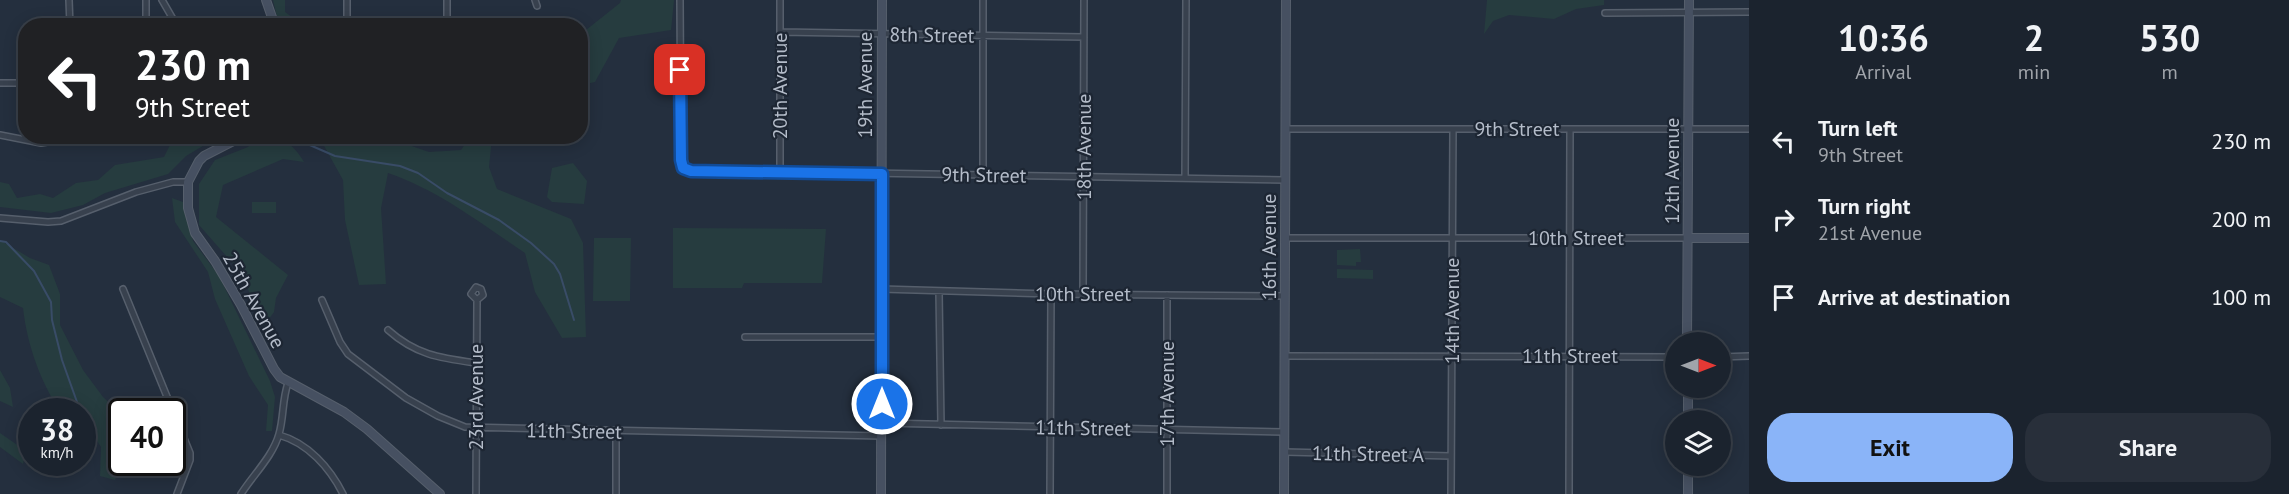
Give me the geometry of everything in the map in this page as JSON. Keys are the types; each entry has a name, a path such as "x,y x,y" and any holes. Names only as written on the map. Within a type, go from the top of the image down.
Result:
{"street":[{"path":"69,0 70,18"},
{"path":"146,0 146,18"},
{"path":"162,0 172,18"},
{"path":"266,0 272,18"},
{"path":"347,0 347,18"},
{"path":"447,0 447,18"},
{"name":"9th Street","path":"680,0 681,160 683,168 691,171 1285,180"},
{"name":"20th Avenue","path":"780,0 780,173"},
{"name":"19th Avenue","path":"881,494 882,0"},
{"path":"983,0 983,175"},
{"name":"18th Avenue","path":"1083,294 1084,0"},
{"path":"1185,178 1186,0"},
{"name":"16th Avenue","path":"1284,494 1286,0"},
{"name":"12th Avenue","path":"1687,332 1689,0"},
{"path":"1605,13 1749,12"},
{"name":"8th Street","path":"780,32 1084,37"},
{"path":"0,83 18,83"},
{"name":"9th Street","path":"1285,129 1749,129"},
{"name":"14th Avenue","path":"1451,494 1453,129"},
{"path":"1569,494 1570,129"},
{"path":"0,135 18,139"},
{"path":"0,218 48,222 61,220 136,192 173,182 188,182 194,167 204,156 227,144"},
{"name":"25th Avenue","path":"188,182 188,207 195,234 215,261 241,305 274,369 288,383"},
{"name":"10th Street","path":"1285,238 1688,238"},
{"path":"1688,238 1749,238"},
{"path":"123,289 190,453 190,460 177,494"},
{"name":"10th Street","path":"881,289 1051,294 1285,296"},
{"path":"939,292 941,425"},
{"path":"1050,494 1051,294"},
{"name":"17th Avenue","path":"1167,295 1167,494"},
{"name":"11th Street","path":"322,300 340,342 348,354 365,369 425,410 465,427 882,436"},
{"name":"23rd Avenue","path":"476,494 477,300"},
{"path":"388,330 429,356 476,363"},
{"path":"745,336 882,337"},
{"name":"11th Street","path":"1284,356 1665,357"},
{"path":"1731,357 1749,356"},
{"path":"241,494 271,451 279,435 288,383 344,412 367,429 440,494"},
{"name":"11th Street","path":"882,423 1285,432"},
{"path":"616,432 616,494"},
{"path":"279,435 288,437 308,449 326,468 343,494"},
{"name":"11th Street A","path":"1284,452 1451,456"},
{"path":"1688,476 1688,494"}],"green space":[{"path":"273,0 285,0 285,12 293,18 277,18"},
{"path":"621,0 674,0 671,30 619,38 595,82 588,84 588,28"},
{"path":"1487,0 1604,0 1604,5 1576,9 1554,19 1509,15 1493,21 1484,34"},
{"path":"170,144 206,144 186,156 168,174 105,193 83,205 51,213 0,207 0,182 9,184 17,198 40,194 53,198 76,183 98,180 115,165 164,157"},
{"path":"251,144 289,144 304,162 283,159 223,185 216,217 288,275 276,298 274,312 263,327 242,274 199,225 199,184 215,160"},
{"path":"323,144 406,144 429,152 461,150 465,144 491,144 489,167 497,189 571,219 583,243 586,337 562,338 535,292 525,253 442,198 388,173 381,208 386,284 359,285 345,220 343,180"},
{"path":"573,163 587,181 584,204 552,202 547,197 552,168"},
{"path":"172,198 183,202 193,241 219,276 270,381 275,397 272,431 266,431 268,405 249,376 215,299 208,272 175,222"},
{"path":"252,202 276,202 276,213 252,213"},
{"path":"673,228 826,229 822,283 744,283 742,288 673,288"},
{"path":"594,238 631,238 630,301 593,301"},
{"path":"0,240 30,258 49,265 60,294 60,325 83,370 108,402 108,476 117,476 115,480 100,476 101,447 96,439 96,398 52,398 31,348 23,308 0,297"},
{"path":"1360,249 1361,262 1356,262 1356,266 1337,265 1337,250"},
{"path":"1337,269 1373,270 1373,279 1337,278"},
{"path":"0,370 10,388 13,407 0,401"},
{"path":"0,433 18,445 18,460 0,447"}],"waterway":[{"path":"307,144 335,156 400,166 418,173 447,193 499,220 531,243 554,264 560,274 574,320"},
{"path":"0,241 6,242 34,271 51,302 52,320 62,360 76,398"}],"route":[{"path":"680,70 683,168 691,171 882,174 882,404"}]}
